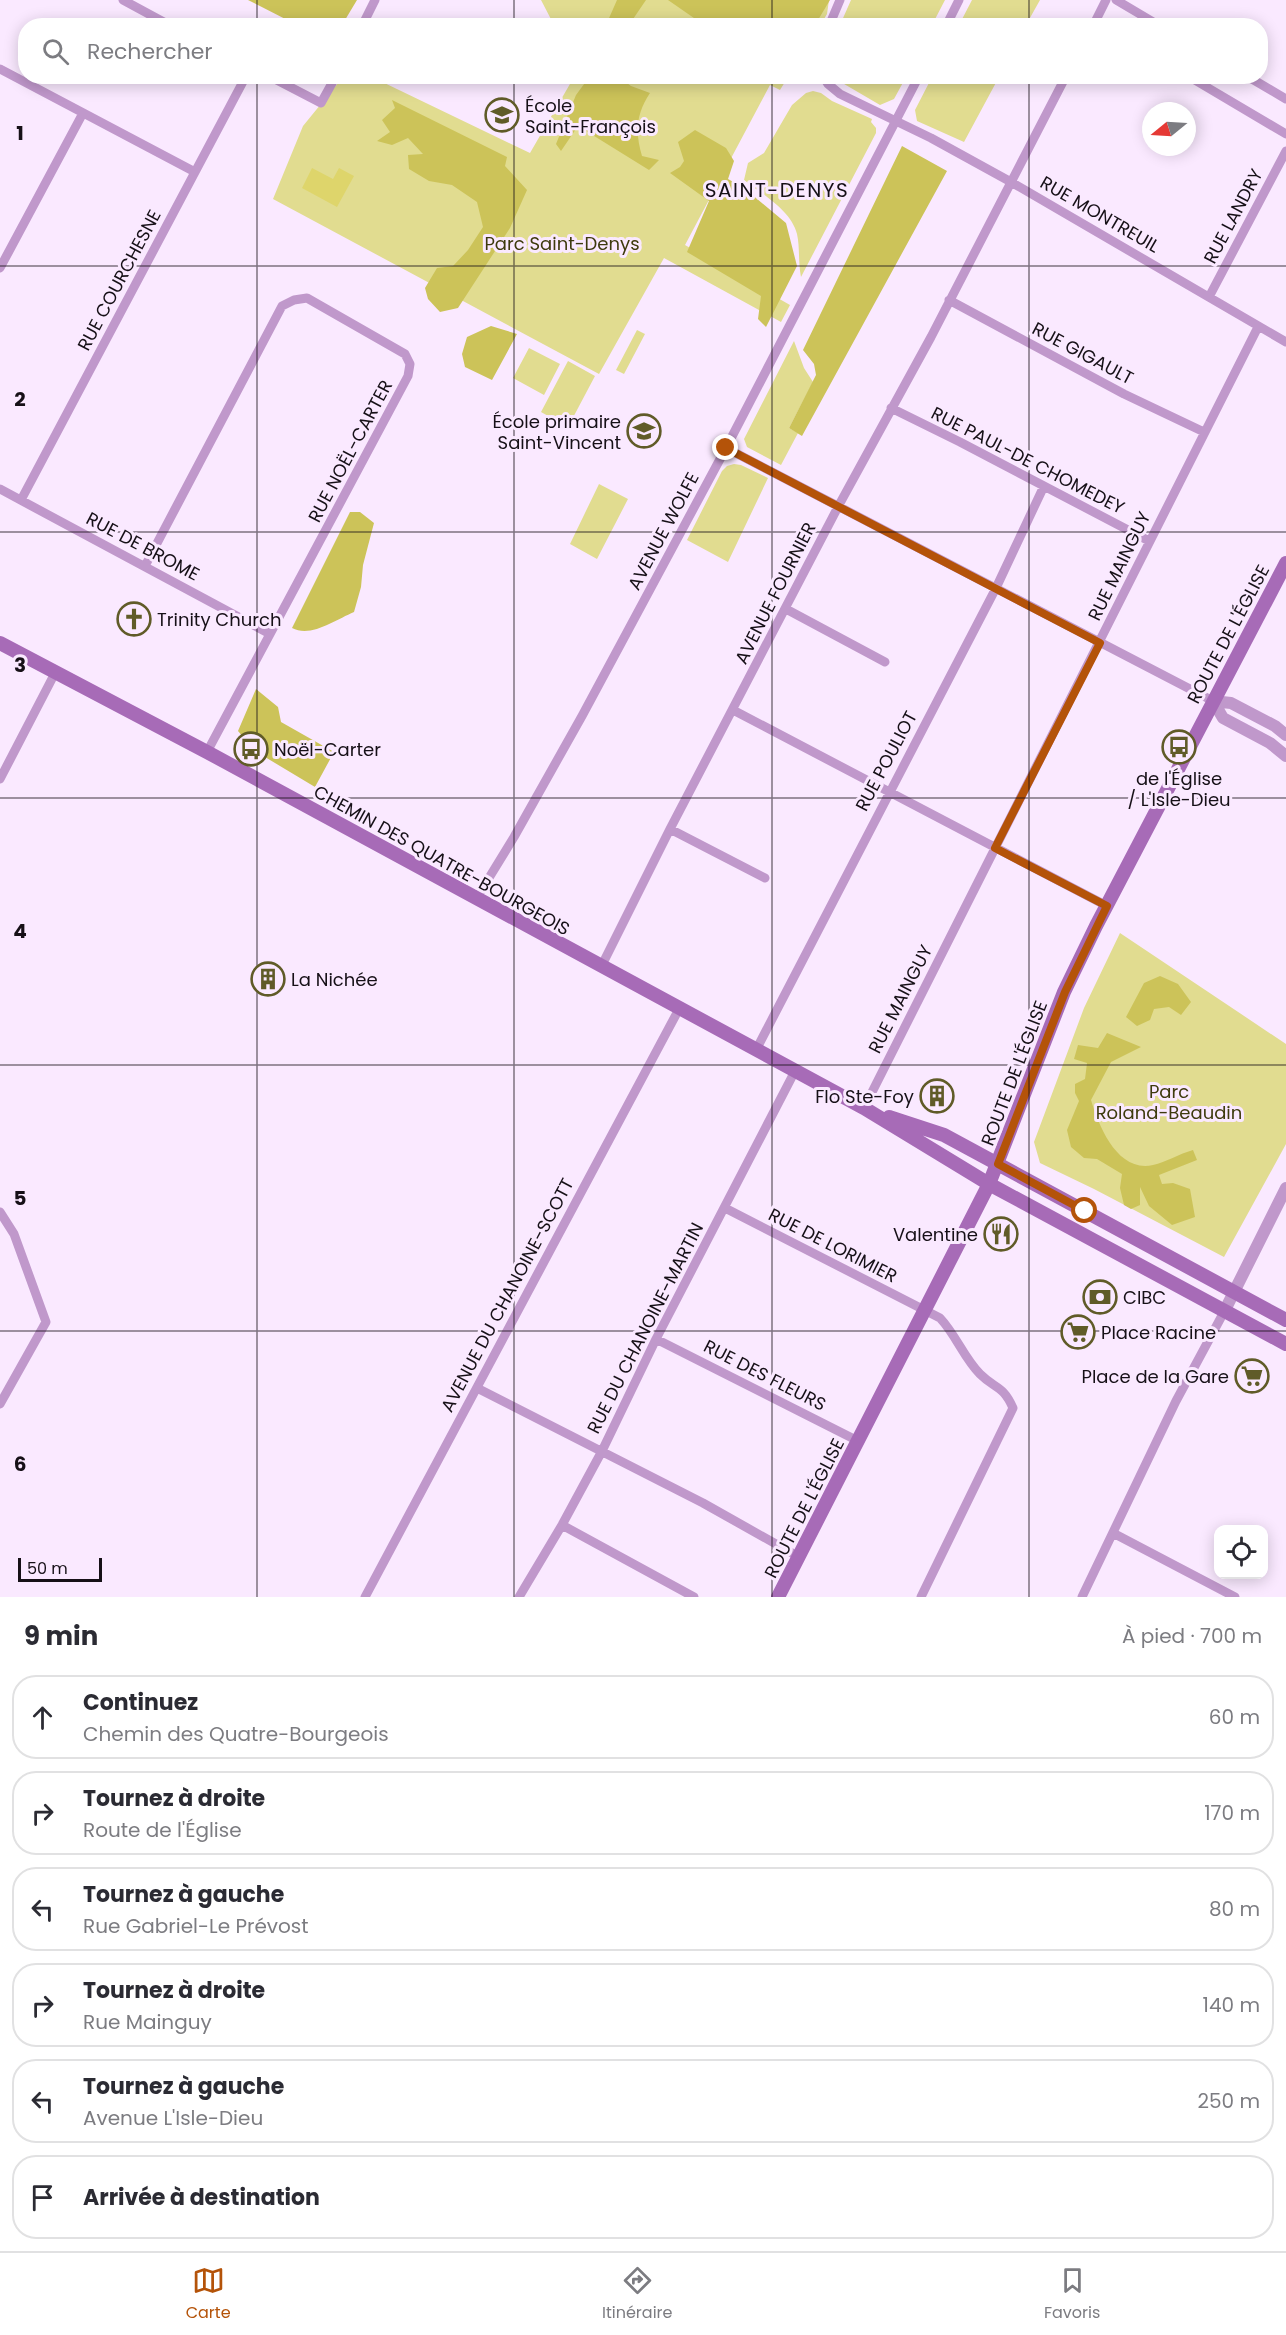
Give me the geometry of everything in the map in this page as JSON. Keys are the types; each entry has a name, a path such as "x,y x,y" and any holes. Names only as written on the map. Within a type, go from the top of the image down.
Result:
{"main road":[{"name":"ROUTE DE L'ÉGLISE","path":"778,1597 989,1184 1065,992 1107,906 1286,563"},
{"name":"CHEMIN DES QUATRE-BOURGEOIS","path":"0,643 207,752 865,1109 989,1184 1286,1344"},
{"name":"CHEMIN DES QUATRE-BOURGEOIS","path":"865,1109 944,1135 1286,1320"}],"street":[{"path":"123,0 156,18"},
{"path":"366,18 375,0"},
{"path":"832,18 840,0"},
{"path":"950,18 959,0"},
{"path":"1099,18 1106,0"},
{"path":"1116,0 1146,18"},
{"path":"0,69 18,78"},
{"path":"29,84 195,172"},
{"name":"RUE COURCHESNE","path":"21,500 242,84"},
{"path":"284,84 321,103 332,84"},
{"name":"RUE MONTREUIL","path":"831,84 840,93 1011,182 1286,342"},
{"name":"AVENUE WOLFE","path":"476,899 577,726 726,448 915,84"},
{"name":"AVENUE FOURNIER","path":"601,967 670,829 839,505 931,337 1062,84"},
{"path":"1202,84 1286,134"},
{"path":"1261,84 1286,99"},
{"path":"0,268 83,112"},
{"name":"RUE LANDRY","path":"1209,297 1286,151"},
{"name":"RUE NOËL-CARTER","path":"145,566 282,306 294,300 307,298 405,354 410,364 408,376 207,752"},
{"name":"RUE GIGAULT","path":"949,300 1124,394 1204,432"},
{"name":"RUE MAINGUY","path":"865,1109 1258,327"},
{"name":"RUE PAUL-DE CHOMEDEY","path":"891,408 1149,541"},
{"path":"726,448 1213,701 1232,703 1275,726 1286,735"},
{"name":"RUE POULIOT","path":"756,1050 996,588 1044,486"},
{"name":"RUE DE BROME","path":"0,489 270,634"},
{"path":"786,609 885,662"},
{"path":"0,779 55,673"},
{"path":"1213,701 1223,718 1270,743 1286,756"},
{"path":"733,710 1107,906"},
{"path":"670,829 765,878"},
{"name":"AVENUE DU CHANOINE-SCOTT","path":"365,1597 679,1009"},
{"name":"RUE DU CHANOINE-MARTIN","path":"519,1597 602,1451 656,1339 795,1071"},
{"path":"1082,1597 1176,1401 1286,1188"},
{"name":"RUE DE LORIMIER","path":"725,1208 940,1318 951,1329 979,1373 1007,1394 1013,1408 921,1597"},
{"path":"0,1212 14,1234 46,1322 0,1404"},
{"name":"RUE DES FLEURS","path":"656,1339 858,1442"},
{"path":"477,1388 703,1503 799,1557"},
{"path":"562,1525 694,1597"},
{"path":"1113,1533 1235,1597"}],"green space":[{"path":"541,0 829,0 825,18 550,18"},
{"path":"851,0 945,0 936,18 843,18"},
{"path":"972,0 1040,0 1030,18 963,18"},
{"name":"Parc Saint-Denys","path":"337,84 387,84 530,153 570,84 784,84 780,90 770,85 685,245 790,305 781,322 664,258 599,374 273,199 303,126"},
{"path":"844,84 902,84 894,99 880,105"},
{"path":"928,84 995,84 964,142 917,121 915,110"},
{"path":"813,91 872,119 876,133 801,277 798,239 794,225 783,210 744,180 748,163 764,153 792,105 806,93"},
{"path":"637,330 645,334 624,374 616,370"},
{"path":"794,341 804,368 813,382 789,428 798,433 781,465 747,447 744,439"},
{"path":"529,348 560,364 544,395 513,378"},
{"path":"568,361 595,376 568,427 541,412"},
{"path":"734,464 768,478 728,562 687,540 722,471"},
{"path":"599,484 628,499 597,559 570,544"},
{"name":"Parc Roland-Beaudin","path":"1120,933 1286,1044 1286,1144 1224,1257 1040,1163 1034,1142 1084,1008"}],"shaded area":[{"path":"248,0 357,0 346,18 283,18"},
{"path":"617,0 646,0 634,18 609,18"},
{"path":"668,0 830,0 819,18 694,18"},
{"path":"584,84 628,84 650,93 639,116 638,139 642,156 659,160 649,170 578,126 561,151 556,144 576,95"},
{"path":"392,100 507,157 505,166 527,190 510,228 458,308 440,312 428,299 425,288 437,268 453,266 468,250 483,227 477,202 452,185 429,181 409,169 408,155 423,154 408,138 392,145 377,141 390,132 382,120 395,108"},
{"path":"695,130 726,148 734,161 728,179 744,188 786,223 797,266 766,327 758,319 761,296 687,252 709,201 670,173 680,167 684,161 678,142"},
{"path":"902,146 947,171 802,436 789,428 816,375 814,364 803,350"},
{"path":"312,168 333,179 339,168 354,176 337,207 302,188"},
{"path":"491,326 517,334 492,380 465,367 462,354 467,337"},
{"path":"350,512 360,512 374,523 354,612 315,629 299,631 292,628"},
{"path":"256,689 278,707 281,722 334,752 315,787 255,751 238,731"},
{"path":"1160,976 1178,984 1191,1002 1181,1015 1169,1007 1154,1009 1150,1020 1137,1026 1126,1017 1144,983"},
{"path":"1107,1033 1141,1047 1111,1062 1091,1100 1099,1123 1120,1155 1141,1166 1158,1164 1193,1150 1197,1160 1159,1175 1162,1184 1173,1183 1190,1189 1195,1217 1172,1225 1149,1206 1140,1187 1140,1205 1131,1209 1124,1205 1120,1188 1122,1174 1097,1159 1084,1158 1071,1147 1067,1130 1079,1101 1075,1093 1075,1084 1085,1079 1087,1063 1074,1059 1078,1045 1098,1048"}],"place":[{"name":"École Saint-François","path":"502,115"},
{"name":"École primaire Saint-Vincent","path":"644,431"},
{"name":"Trinity Church","path":"134,619"},
{"name":"de l'Église / L'Isle-Dieu","path":"1179,747"},
{"name":"Noël-Carter","path":"251,749"},
{"name":"La Nichée","path":"268,979"},
{"name":"Flo Ste-Foy","path":"937,1096"},
{"name":"Valentine","path":"1001,1234"},
{"name":"CIBC","path":"1100,1297"},
{"name":"Place Racine","path":"1078,1332"},
{"name":"Place de la Gare","path":"1252,1376"}],"district":[{"name":"SAINT-DENYS","path":"777,190"}],"route":[{"path":"726,448 1100,643 995,848 1107,906 1065,992 998,1164 1085,1211"}]}
